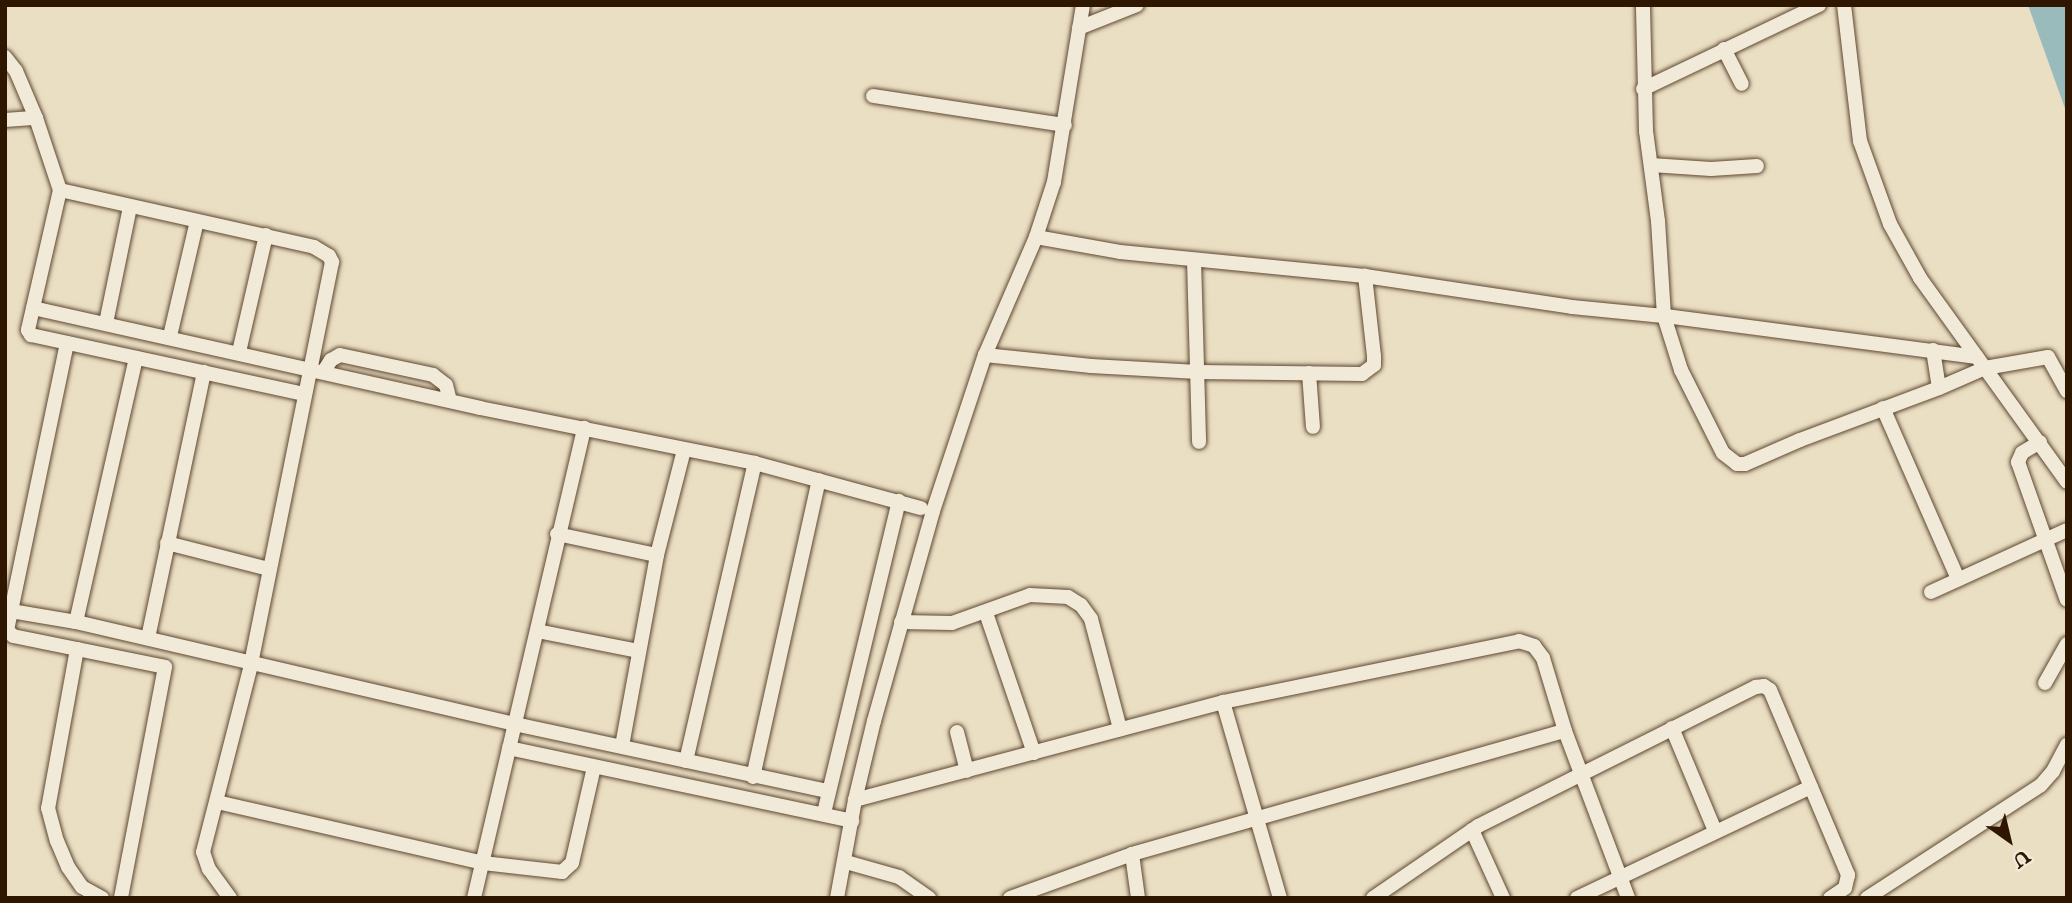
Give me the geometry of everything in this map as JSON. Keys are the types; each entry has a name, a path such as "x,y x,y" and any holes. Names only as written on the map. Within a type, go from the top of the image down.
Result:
{"street":[{"path":"838,898 855,800 933,511 985,355 1036,237 1054,182 1083,5"},
{"path":"1079,27 1137,5"},
{"path":"1643,5 1643,89 1664,316 1681,370 1723,453 1733,463 1745,464 1939,388 1981,362"},
{"path":"1643,89 1819,5"},
{"path":"1844,5 1860,141 1880,201 1920,278 2067,482"},
{"path":"1724,49 1742,84"},
{"path":"5,57 16,71 36,118 60,190 28,330 31,335 305,394"},
{"path":"873,96 1065,125"},
{"path":"5,120 36,118"},
{"path":"1651,165 1711,169 1757,166"},
{"path":"60,190 314,247 324,252 332,262 317,369 305,394 251,665 204,859 230,898"},
{"path":"106,323 130,207"},
{"path":"170,336 197,221"},
{"path":"239,352 266,236"},
{"path":"1036,237 1120,252 1365,276 1572,307 1664,316 1933,351 1981,362 2048,357 2067,391"},
{"path":"1194,260 1199,442"},
{"path":"985,355 1091,366 1198,372 1357,375 1374,365 1365,276"},
{"path":"33,308 170,336 450,401 755,463 921,508"},
{"path":"67,343 7,630 9,634 164,667"},
{"path":"1933,351 1939,388"},
{"path":"317,369 340,355 433,375 446,385 450,401"},
{"path":"76,622 136,358"},
{"path":"148,638 204,372"},
{"path":"1309,373 1313,427"},
{"path":"1883,408 1958,579"},
{"path":"474,898 557,534 584,428"},
{"path":"2040,442 2022,453 2018,462 2048,538 2067,600"},
{"path":"622,746 657,555 684,450"},
{"path":"686,761 755,463"},
{"path":"753,776 819,480"},
{"path":"824,813 899,501"},
{"path":"1931,592 2067,530"},
{"path":"557,534 657,555"},
{"path":"167,543 269,569"},
{"path":"901,622 952,623 1030,595 1068,597 1081,606 1091,619 1120,729"},
{"path":"11,611 76,622 251,665 828,791"},
{"path":"986,613 1034,753"},
{"path":"537,631 639,651"},
{"path":"855,800 1223,702 1519,641 1534,646 1543,658 1565,731 1628,898"},
{"path":"2045,683 2067,644"},
{"path":"121,898 164,667 171,645"},
{"path":"77,649 48,808 68,867 82,887 102,898"},
{"path":"1373,898 1472,830 1672,728 1764,686 1770,690 1848,875 1845,888 1830,898"},
{"path":"1223,702 1254,819 1280,898"},
{"path":"1672,728 1715,831"},
{"path":"1010,898 1132,853 1565,731"},
{"path":"957,732 967,771"},
{"path":"1867,898 2041,785 2053,771 2067,745"},
{"path":"509,748 852,821"},
{"path":"217,802 482,863 534,871 566,871 572,863 594,767"},
{"path":"1577,898 1811,787"},
{"path":"1472,830 1503,898"},
{"path":"1132,853 1138,898"},
{"path":"846,862 899,877 929,898"}],"water":[{"path":"2028,5 2067,5 2067,114"}]}
